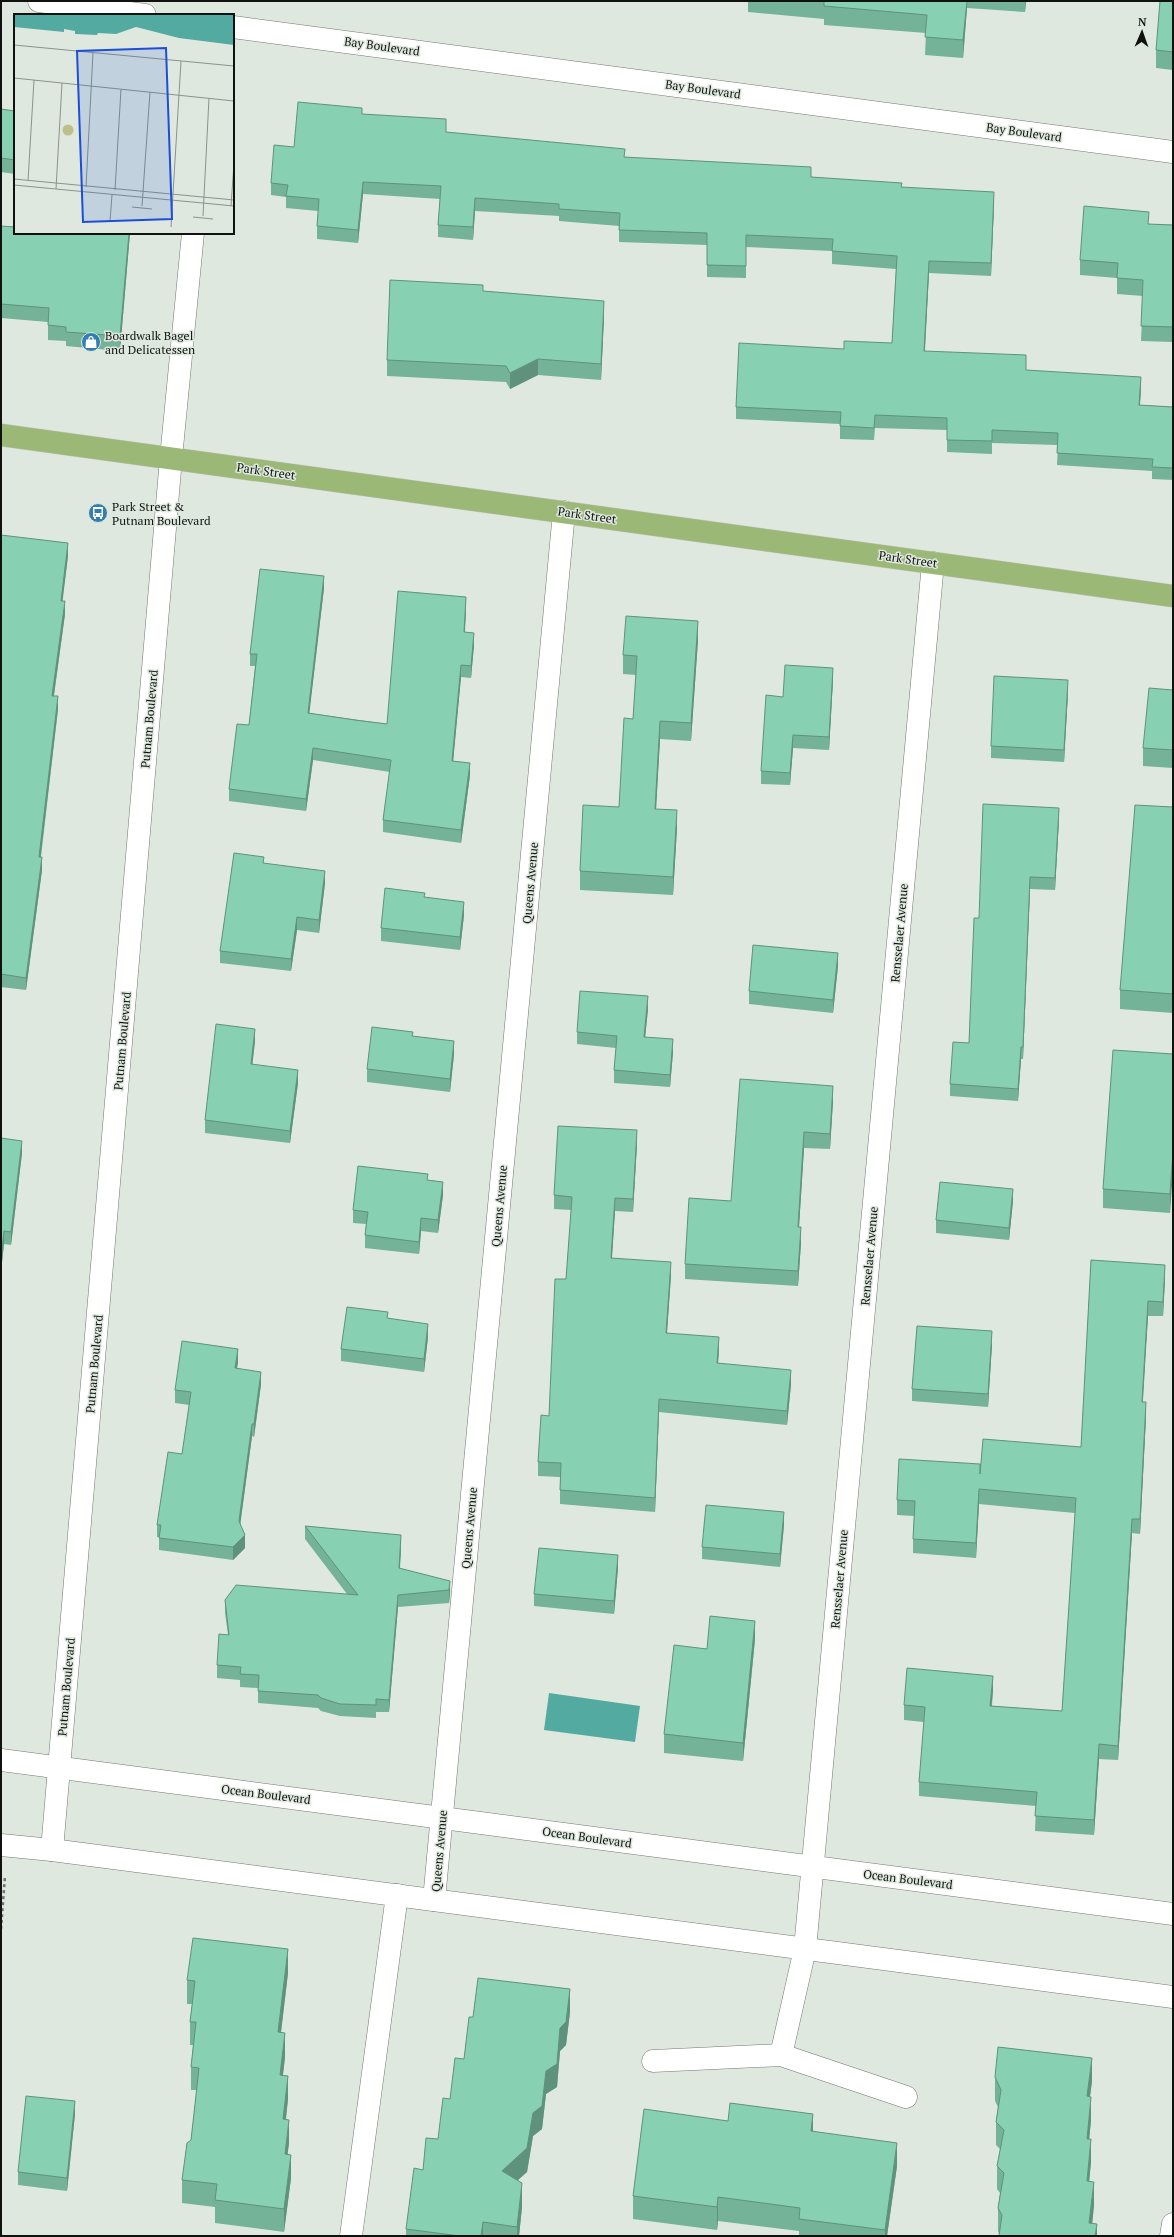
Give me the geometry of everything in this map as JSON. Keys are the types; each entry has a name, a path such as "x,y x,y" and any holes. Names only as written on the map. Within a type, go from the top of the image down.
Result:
{"highway":[{"name":"Park Street","path":"1,435 1173,596"}],"street":[{"path":"40,1 138,14"},
{"name":"Bay Boulevard","path":"234,27 1173,152"},
{"name":"Putnam Boulevard","path":"52,1850 171,458 193,234"},
{"name":"Queens Avenue","path":"434,1900 564,512"},
{"name":"Rensselaer Avenue","path":"780,2055 805,1950 933,563"},
{"name":"Ocean Boulevard","path":"1,1760 1173,1914"},
{"path":"4,1846 52,1850 805,1950 1173,1997"},
{"path":"351,2236 397,1896"},
{"path":"653,2061 780,2055 906,2097"},
{"path":"1171,2236 1173,2224"}],"path":[{"path":"1,1929 4,1846"}],"water":[{"path":"549,1693 640,1706 635,1742 544,1730"}],"building":[{"path":"824,1 967,1 963,40 925,37 927,15 824,6"},
{"path":"1160,1 1173,1 1173,52 1156,50"},
{"path":"298,102 362,108 362,114 446,119 446,132 625,149 624,157 811,167 811,177 902,183 901,187 994,192 991,263 929,261 924,351 1026,355 1026,370 1141,377 1139,405 1173,407 1173,468 1152,467 1153,459 1057,453 1058,433 992,430 992,441 947,440 947,418 875,415 874,428 840,426 841,412 736,407 739,343 844,349 844,341 892,343 897,256 832,251 833,239 746,235 746,266 707,265 707,233 619,230 620,213 559,209 559,204 475,198 473,227 438,225 441,186 363,182 358,230 317,226 319,199 286,196 288,185 271,183 274,145 294,147"},
{"path":"1,109 14,111 14,160 1,158"},
{"path":"1084,206 1149,212 1148,224 1173,225 1173,327 1141,326 1143,280 1117,278 1118,263 1080,260"},
{"path":"1,226 14,227 14,234 129,234 120,336 66,332 66,327 48,325 49,308 1,304"},
{"path":"390,280 483,285 483,291 604,301 601,364 538,359 510,373 506,366 387,360"},
{"path":"1,535 68,543 61,601 65,601 52,696 58,696 39,857 42,857 26,978 1,974"},
{"path":"260,569 324,576 308,713 355,720 387,724 398,591 466,597 464,632 474,633 471,666 461,665 452,761 470,763 461,830 383,820 391,760 313,748 306,799 229,789 237,724 249,725 257,654 250,654"},
{"path":"626,616 698,621 691,723 660,721 655,809 677,810 673,877 580,871 583,805 619,807 624,718 633,719 637,656 623,655"},
{"path":"785,665 833,668 829,737 793,735 790,773 761,771 766,695 783,697"},
{"path":"994,676 1068,680 1064,750 991,746"},
{"path":"1149,688 1173,690 1173,750 1143,748"},
{"path":"983,804 1059,808 1055,878 1030,877 1023,1047 1021,1047 1018,1089 950,1084 953,1042 969,1043 974,918 979,918"},
{"path":"1135,805 1173,807 1173,994 1120,990"},
{"path":"234,853 264,857 263,863 325,871 319,920 297,917 291,959 220,951"},
{"path":"385,888 425,893 424,897 464,902 460,937 381,928"},
{"path":"753,945 838,953 833,1000 749,991"},
{"path":"580,991 648,996 644,1037 673,1039 670,1075 614,1070 617,1036 577,1032"},
{"path":"216,1024 255,1029 251,1064 298,1070 290,1131 205,1120"},
{"path":"372,1027 413,1032 412,1036 454,1041 450,1079 367,1069"},
{"path":"1113,1050 1173,1054 1173,1152 1170,1194 1103,1189"},
{"path":"740,1079 833,1086 830,1134 804,1132 798,1227 801,1227 798,1271 685,1264 689,1198 731,1201"},
{"path":"558,1126 637,1130 633,1199 615,1198 611,1258 671,1262 666,1333 719,1337 717,1363 791,1370 787,1411 659,1399 655,1498 560,1490 561,1463 538,1462 541,1415 549,1416 555,1279 566,1279 572,1197 554,1195"},
{"path":"1,1138 22,1141 11,1232 4,1231 1,1258"},
{"path":"358,1166 428,1174 427,1180 443,1182 438,1220 421,1218 419,1242 365,1235 368,1212 353,1210"},
{"path":"940,1182 1013,1189 1009,1228 936,1220"},
{"path":"1091,1260 1165,1265 1163,1302 1148,1301 1142,1402 1146,1402 1140,1519 1132,1519 1118,1746 1099,1744 1094,1820 1035,1816 1037,1792 919,1782 925,1707 904,1705 907,1668 993,1676 990,1706 1062,1711 1076,1498 979,1489 976,1543 913,1539 915,1501 897,1500 899,1459 980,1464 980,1474 983,1439 1081,1447"},
{"path":"347,1307 388,1312 387,1318 428,1324 424,1359 341,1349"},
{"path":"917,1326 992,1331 988,1394 912,1389"},
{"path":"182,1341 238,1349 235,1368 261,1372 254,1424 252,1424 239,1521 245,1535 233,1547 159,1538 161,1525 157,1525 168,1452 182,1454 191,1392 175,1390"},
{"path":"706,1505 784,1512 780,1554 702,1547"},
{"path":"305,1526 401,1535 399,1568 450,1581 449,1590 398,1595 389,1700 376,1699 376,1705 340,1704 321,1698 318,1695 258,1691 259,1675 240,1674 241,1667 217,1665 219,1634 229,1635 225,1600 236,1585 358,1595"},
{"path":"539,1548 618,1555 614,1601 534,1594"},
{"path":"710,1616 755,1621 743,1743 664,1734 674,1645 707,1649"},
{"path":"193,1938 288,1949 278,2032 285,2033 280,2075 288,2076 283,2119 289,2120 285,2154 291,2155 284,2209 215,2200 217,2184 182,2180 187,2143 191,2140 199,2068 191,2067 196,2022 190,2022 195,1981 187,1980"},
{"path":"478,1978 570,1989 566,2022 560,2028 557,2064 546,2071 542,2106 533,2113 527,2148 502,2171 522,2183 517,2227 483,2222 481,2236 460,2236 406,2229 414,2168 423,2170 426,2138 438,2139 443,2098 450,2099 455,2058 464,2059 469,2017 473,2017"},
{"path":"998,2047 1092,2058 1087,2096 1091,2097 1087,2139 1091,2139 1087,2181 1094,2182 1089,2223 1097,2224 1095,2236 999,2236 1002,2215 998,2208 1004,2173 997,2166 1004,2130 996,2122 1001,2090 995,2077"},
{"path":"26,2096 75,2101 67,2178 18,2172"},
{"path":"730,2103 813,2114 811,2131 897,2143 885,2230 799,2219 800,2208 718,2197 717,2207 633,2196 644,2109 728,2121"}],"place":[{"name":"Boardwalk Bagel and Delicatessen","path":"91,342"},
{"name":"Park Street & Putnam Boulevard","path":"98,513"}]}
